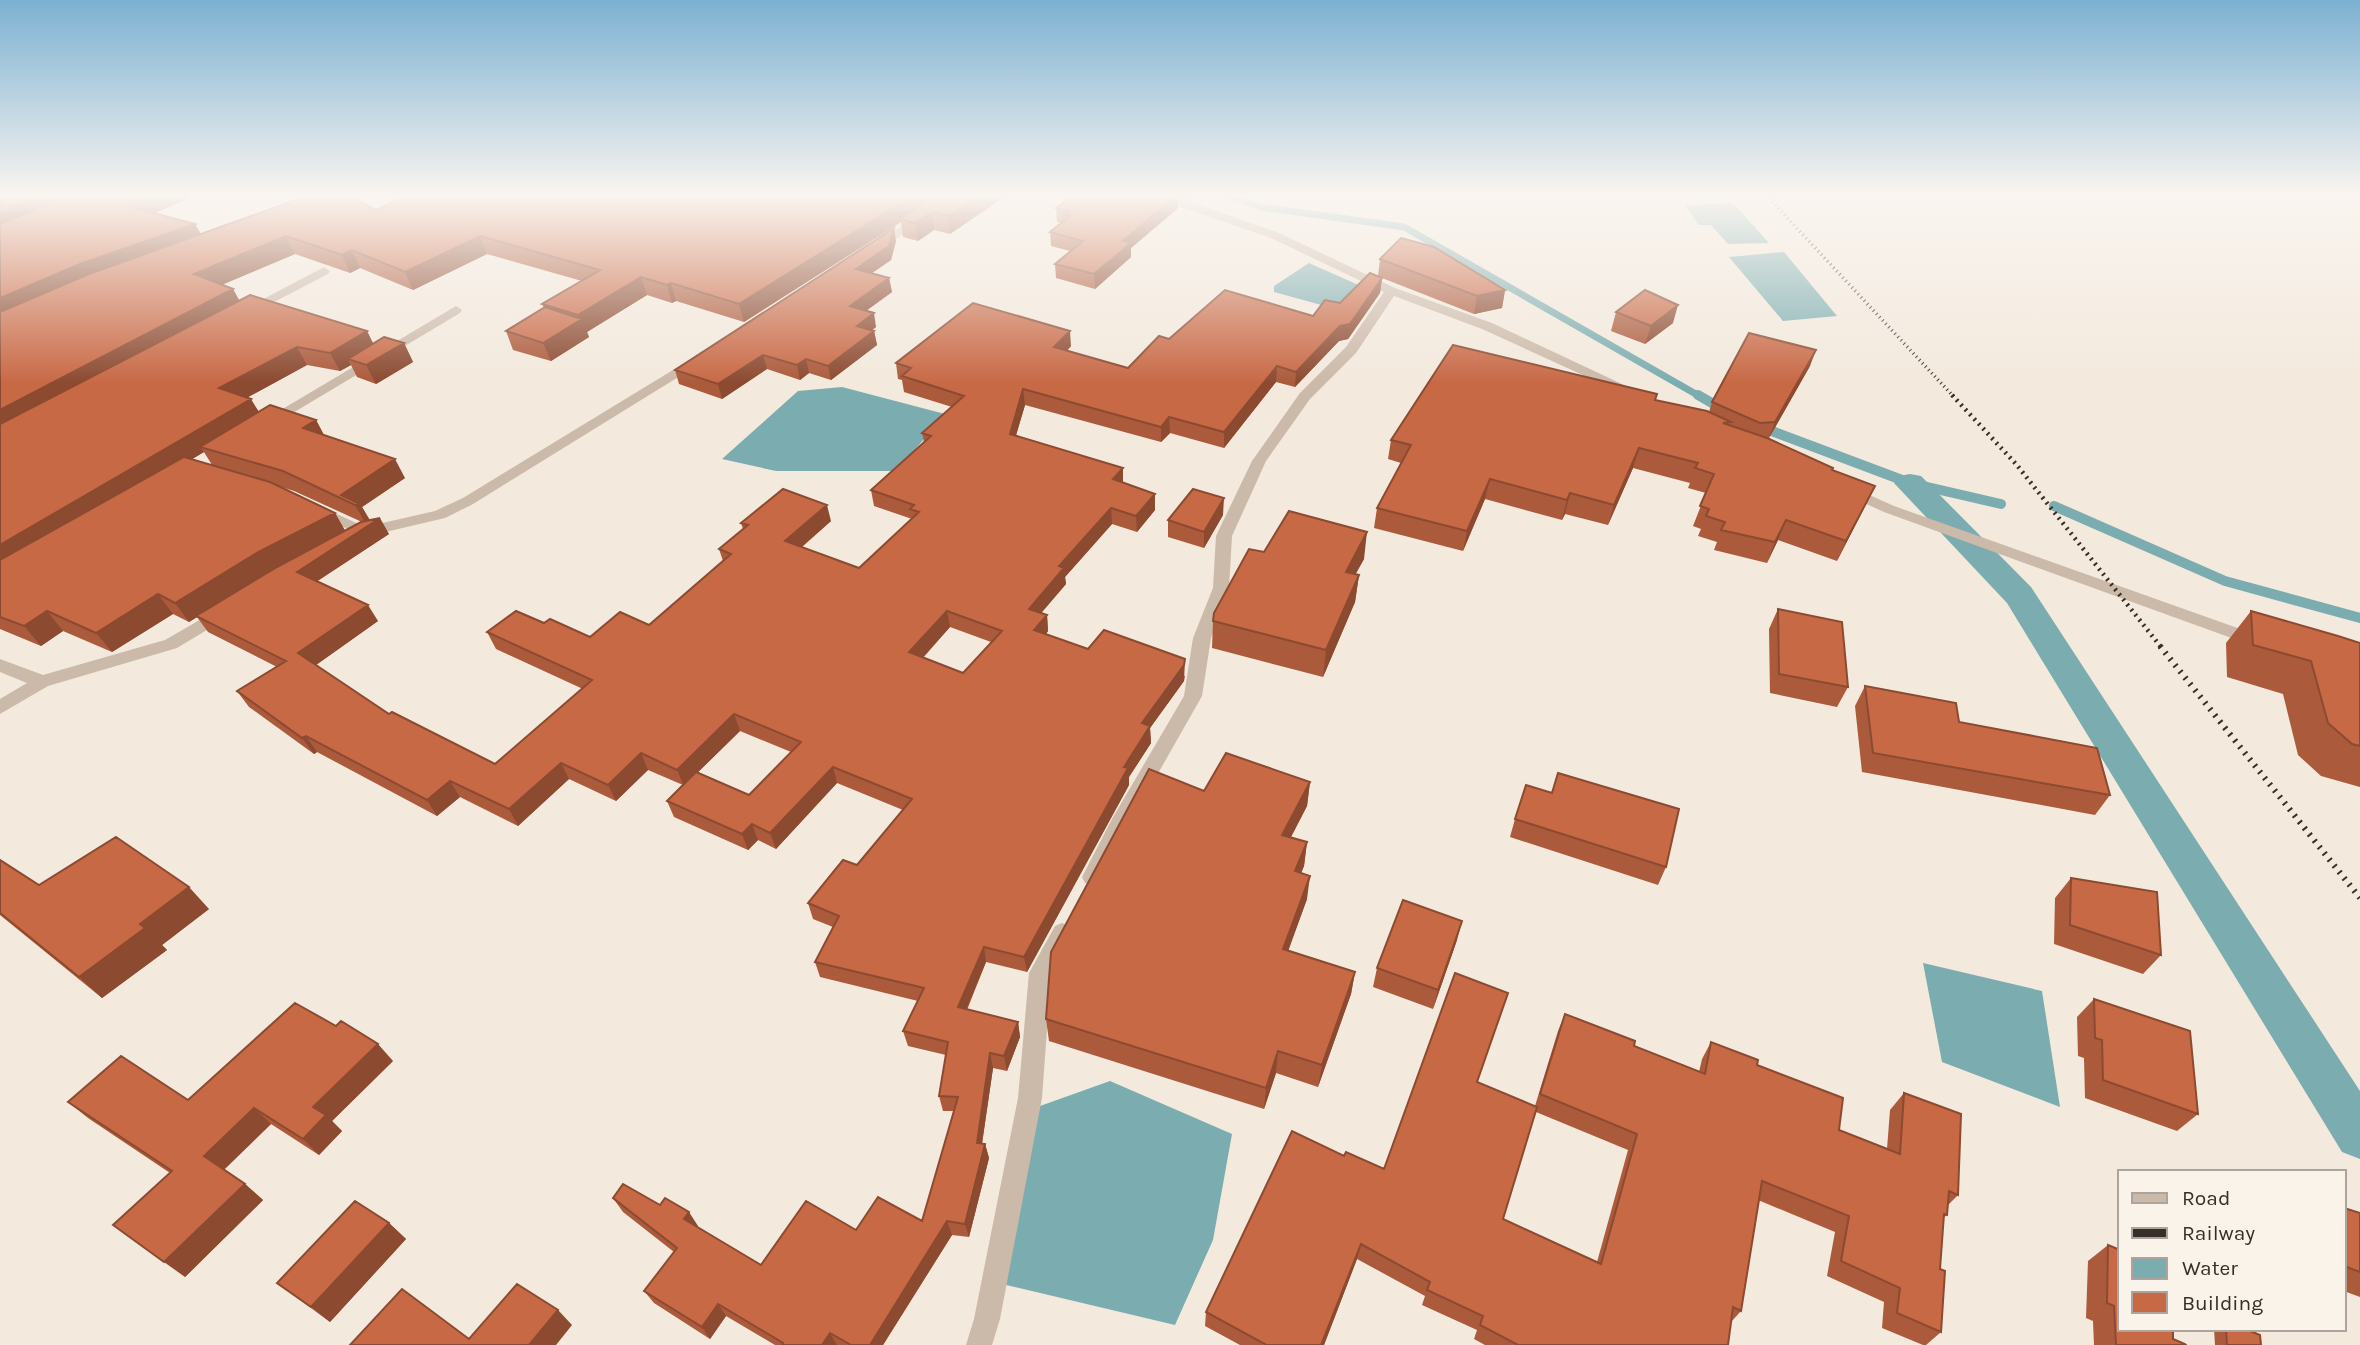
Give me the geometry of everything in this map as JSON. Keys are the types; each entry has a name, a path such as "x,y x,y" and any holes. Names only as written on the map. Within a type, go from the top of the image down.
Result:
{"street":[{"path":"1328,258 1391,290 1487,327 1650,400"},
{"path":"240,315 324,271"},
{"path":"1082,897 1119,824 1194,696 1202,638 1221,588 1224,536 1259,461 1305,396 1351,350 1391,290"},
{"path":"252,431 456,310"},
{"path":"340,544 364,532 440,515 468,501 706,354"},
{"path":"1839,486 1889,509 2266,644"},
{"path":"310,507 364,532"},
{"path":"0,707 42,681 171,644 243,600"},
{"path":"0,665 42,681"},
{"path":"979,1345 987,1319 1030,1098 1040,973 1070,919"}],"water":[{"path":"1730,258 1789,258 1837,316 1783,321"},
{"path":"1309,263 1372,291 1354,314 1274,292 1274,286"},
{"path":"842,387 945,414 897,471 776,471 722,459 798,391"},
{"path":"1923,963 2042,991 2060,1107 1942,1062"},
{"path":"1110,1081 1232,1134 1213,1240 1175,1325 1002,1284 1040,1106"}],"building":[{"path":"0,258 98,258 80,264 0,298"},
{"path":"134,258 233,258 194,274 233,289 0,410 0,312"},
{"path":"371,258 435,258 405,272"},
{"path":"557,258 813,258 739,304 671,283 667,285 641,277 578,315 542,304 600,270"},
{"path":"848,258 872,258 856,269 889,278 850,306 874,313 857,326 874,331 828,366 806,359 797,365 763,355 718,384 675,370"},
{"path":"1063,258 1113,258 1094,274 1055,264"},
{"path":"1452,258 1505,290 1477,296 1380,259"},
{"path":"1370,273 1382,278 1350,324 1340,326 1296,372 1277,366 1224,432 1169,417 1161,427 1023,389 1010,434 1123,468 1113,479 1155,494 1136,516 1111,508 1059,566 1064,568 1029,609 1047,615 1034,630 1088,649 1104,630 1185,659 1184,665 1142,723 1150,726 1124,767 1128,768 1024,957 984,947 958,1007 1018,1022 1004,1056 990,1053 977,1143 985,1144 965,1224 947,1221 870,1345 851,1345 830,1333 822,1345 782,1345 783,1343 718,1304 702,1327 644,1291 677,1248 613,1198 623,1184 660,1205 665,1198 689,1212 684,1219 761,1265 806,1201 856,1230 878,1197 922,1221 958,1097 939,1096 948,1042 903,1031 924,988 815,962 839,916 808,903 843,860 857,865 912,799 833,767 770,833 752,824 742,834 667,801 696,772 749,795 801,742 734,714 677,770 641,753 608,785 561,763 509,809 450,781 427,800 306,736 302,738 237,691 286,661 196,616 277,567 361,522 380,518 297,572 368,605 298,653 389,714 392,712 495,764 592,680 487,632 516,611 544,623 550,619 590,637 620,612 649,625 731,554 719,549 748,525 741,523 783,489 827,505 785,541 859,568 919,512 910,509 914,505 871,490 931,436 922,433 964,396 902,376 911,368 896,363 973,303 1070,331 1054,347 1128,368 1159,336 1169,339 1225,290 1313,316 1325,300 1340,303","holes":["947,611 1002,631 963,673 909,652"]},
{"path":"1645,290 1678,305 1651,326 1616,312"},
{"path":"250,295 367,331 330,353 297,347 219,388 251,399 0,545 0,424"},
{"path":"545,307 582,319 543,343 506,331"},
{"path":"1749,333 1816,350 1775,422 1760,423 1712,402"},
{"path":"384,337 404,343 366,365 348,359"},
{"path":"1453,345 1657,394 1655,400 1707,411 1731,422 1723,423 1767,438 1833,468 1832,470 1875,486 1846,541 1786,520 1775,542 1721,530 1725,522 1706,516 1709,509 1700,506 1714,474 1695,468 1698,463 1639,448 1614,505 1570,493 1567,500 1490,479 1467,531 1377,508 1411,445 1391,440"},
{"path":"270,405 316,420 303,428 395,459 341,495 360,504 355,505 283,471 200,447"},
{"path":"184,457 270,482 335,513 260,551 175,603 158,594 96,633 47,611 24,626 0,617 0,560"},
{"path":"1193,489 1224,498 1204,532 1168,520"},
{"path":"1289,511 1367,532 1346,572 1359,575 1326,650 1213,621 1214,613 1249,549 1264,552"},
{"path":"1778,609 1842,622 1848,687 1779,674"},
{"path":"2251,611 2360,643 2360,746 2352,744 2328,723 2311,661 2253,645"},
{"path":"1865,686 1956,703 1959,722 2097,748 2110,795 1873,753"},
{"path":"1226,753 1310,782 1282,835 1307,842 1295,871 1310,876 1283,949 1355,972 1322,1065 1278,1051 1266,1088 1046,1019 1051,952 1149,769 1204,791"},
{"path":"1558,773 1679,809 1666,867 1515,819 1526,785 1552,793"},
{"path":"116,837 189,887 140,924 145,928 79,977 0,913 0,860 39,885"},
{"path":"2071,878 2157,892 2161,955 2070,925"},
{"path":"1403,900 1462,921 1438,990 1377,968"},
{"path":"1455,973 1508,993 1477,1082 1537,1107 1503,1219 1601,1264 1637,1134 1540,1094 1565,1014 1635,1041 1634,1046 1705,1074 1711,1042 1758,1060 1757,1065 1843,1098 1839,1130 1900,1154 1904,1093 1961,1114 1958,1195 1949,1191 1947,1215 1944,1214 1940,1269 1945,1271 1941,1332 1897,1313 1900,1288 1841,1261 1849,1216 1762,1181 1741,1311 1733,1307 1728,1345 1518,1345 1480,1325 1483,1316 1427,1290 1430,1282 1361,1244 1321,1345 1265,1345 1206,1312 1292,1131 1344,1156 1346,1152 1384,1169"},
{"path":"2094,999 2190,1031 2198,1114 2103,1080 2102,1040 2095,1038"},
{"path":"295,1003 336,1026 341,1021 378,1044 313,1107 326,1115 303,1139 254,1108 204,1156 245,1184 164,1262 113,1225 172,1171 68,1102 121,1056 188,1100"},
{"path":"355,1201 389,1223 311,1307 277,1283"},
{"path":"2346,1209 2360,1213 2360,1272 2346,1267"},
{"path":"2108,1245 2118,1249 2118,1331 2173,1331 2173,1339 2186,1345 2116,1345 2114,1306 2107,1303"},
{"path":"517,1284 558,1310 529,1345 350,1345 402,1289 469,1339"},
{"path":"2226,1331 2250,1331 2260,1335 2261,1345 2227,1345"}],"waterway":[{"path":"1458,258 1701,397"},
{"path":"1698,395 1724,410"},
{"path":"1761,427 1910,483 2001,504"},
{"path":"1910,483 2019,595 2360,1135"},
{"path":"2054,506 2225,581 2360,618"}],"railway":[{"path":"1824,258 1954,397"},
{"path":"1952,395 2016,464 2161,647"},
{"path":"2160,646 2360,898"}]}
